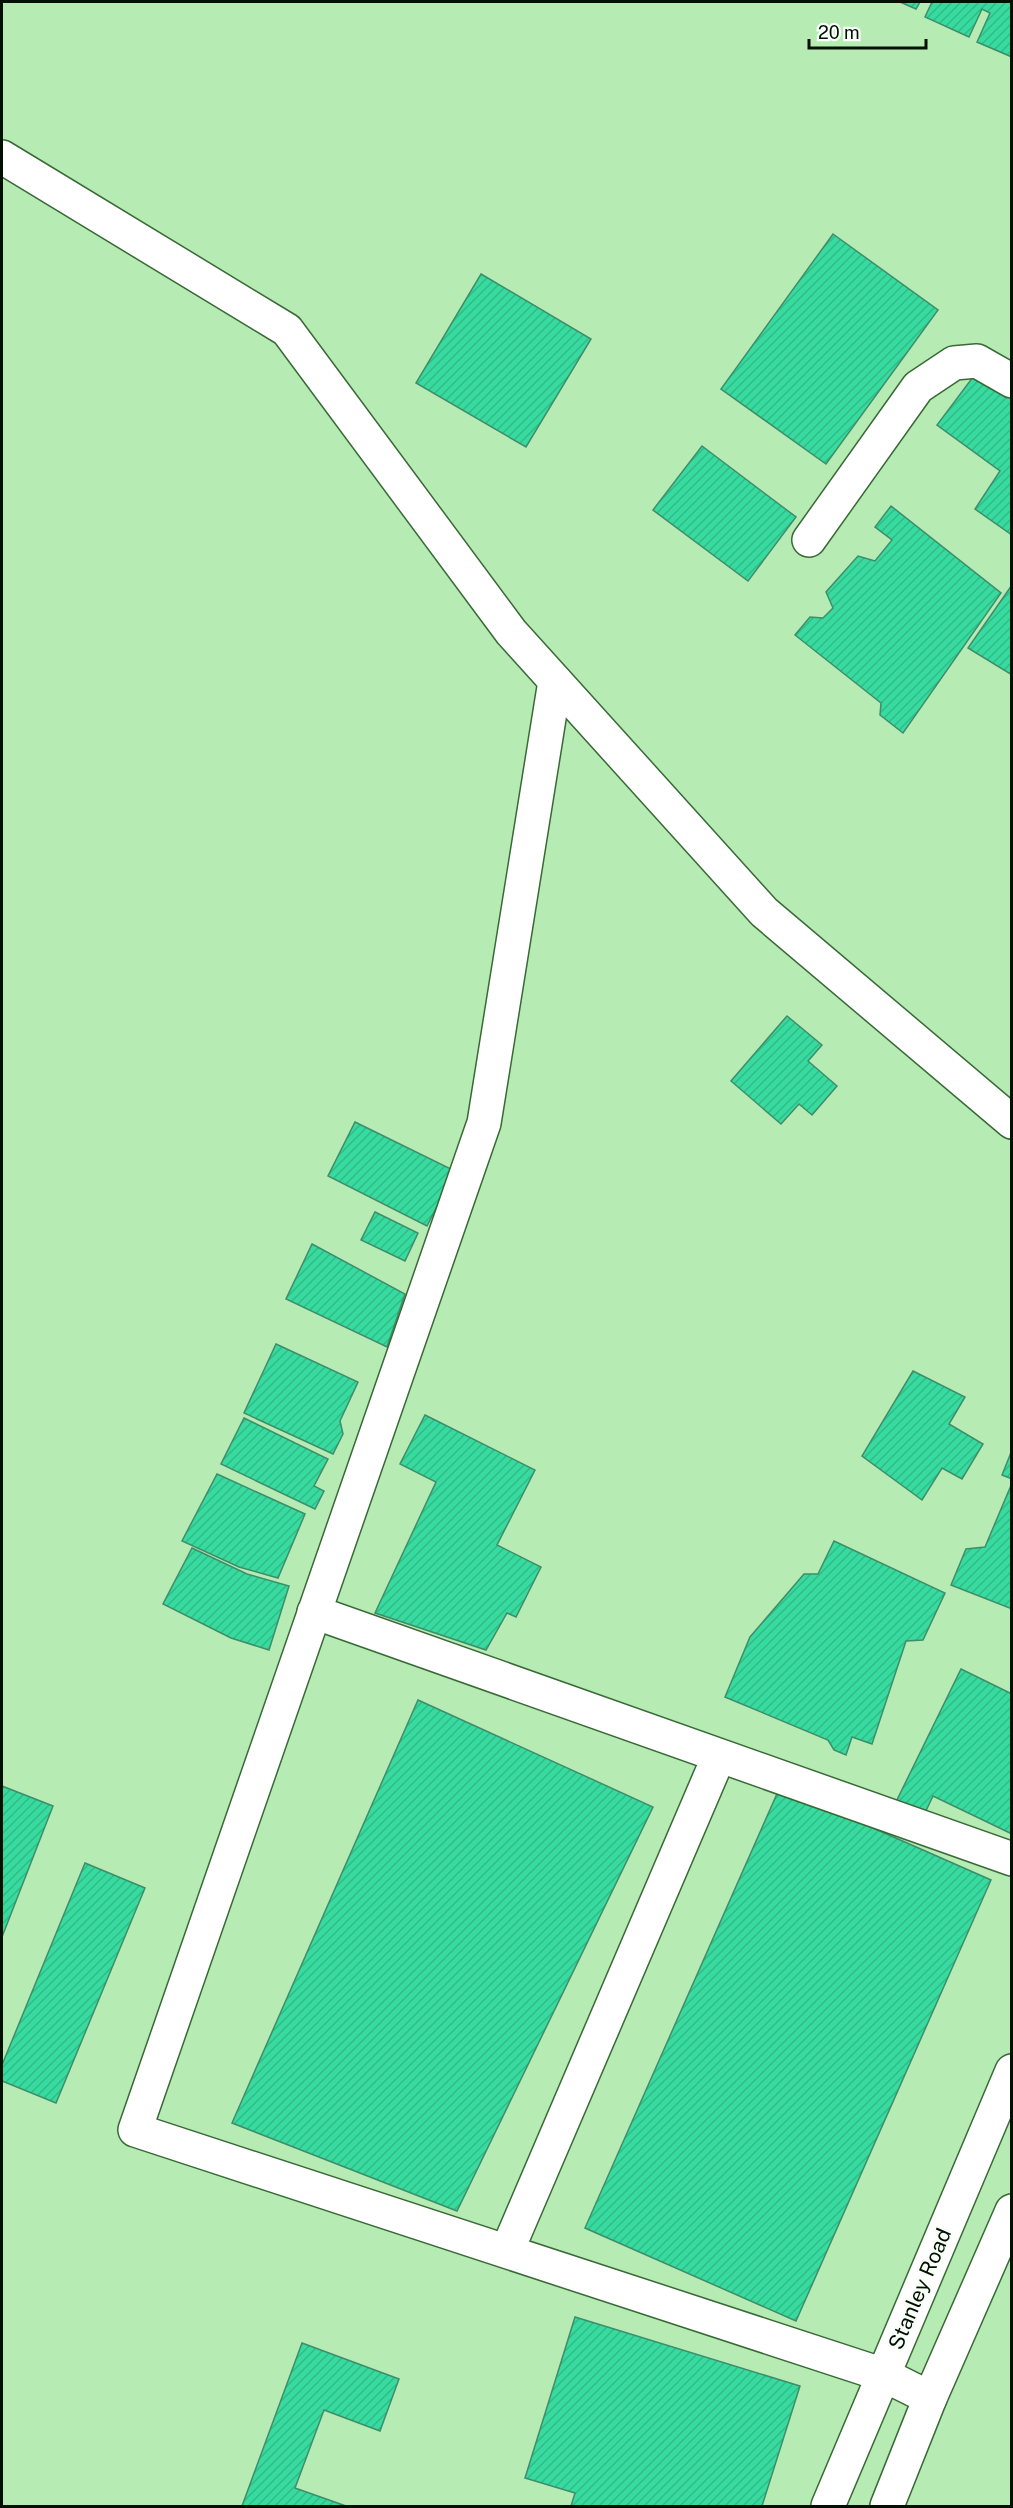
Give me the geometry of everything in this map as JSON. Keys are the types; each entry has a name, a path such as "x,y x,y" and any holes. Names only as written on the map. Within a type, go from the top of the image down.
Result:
{"street":[{"path":"2,157 287,330 511,632 764,912 1011,1122"},
{"path":"809,540 918,387 954,363 977,361 1011,381"},
{"path":"555,681 484,1123 135,2130 884,2374 930,2398"},
{"path":"314,1612 1011,1859"},
{"path":"507,2251 719,1756"},
{"name":"Stanley Road","path":"828,2506 1011,2072"},
{"path":"887,2506 930,2398 1011,2211"}],"building":[{"path":"900,2 920,2 916,9"},
{"path":"932,2 1012,2 1012,57 977,42 990,13 982,9 969,37 925,17"},
{"path":"833,234 938,310 826,464 721,389"},
{"path":"481,274 591,339 526,447 416,383"},
{"path":"982,365 1012,386 1012,535 975,509 1000,471 937,425"},
{"path":"702,446 796,517 748,581 653,510"},
{"path":"891,506 1001,593 903,733 880,715 881,703 795,635 810,617 823,618 833,608 826,592 858,556 875,561 892,540 875,527"},
{"path":"1012,585 1012,675 968,648"},
{"path":"787,1016 822,1045 808,1061 837,1086 812,1115 799,1104 781,1124 731,1081"},
{"path":"355,1122 455,1171 427,1226 328,1176"},
{"path":"375,1212 418,1233 405,1261 361,1240"},
{"path":"312,1244 405,1294 387,1347 286,1299"},
{"path":"276,1344 358,1382 340,1421 343,1434 333,1454 244,1413"},
{"path":"913,1371 965,1397 949,1424 983,1444 962,1479 942,1468 922,1500 862,1456"},
{"path":"425,1415 535,1470 497,1545 541,1567 516,1617 507,1613 486,1650 375,1613 436,1482 400,1464"},
{"path":"244,1418 328,1459 314,1486 324,1491 315,1509 221,1464"},
{"path":"1012,1450 1012,1479 1002,1475"},
{"path":"217,1474 305,1514 278,1578 239,1567 182,1541"},
{"path":"1012,1483 1012,1609 951,1585 966,1549 985,1547"},
{"path":"834,1541 945,1593 923,1640 906,1641 872,1744 852,1737 846,1755 834,1750 828,1740 725,1697 750,1637 804,1574 818,1574"},
{"path":"192,1548 247,1574 289,1586 269,1650 231,1638 163,1604"},
{"path":"961,1669 1012,1694 1012,1834 933,1796 923,1817 895,1804"},
{"path":"418,1700 653,1807 457,2211 232,2123"},
{"path":"2,1786 53,1806 2,1937"},
{"path":"780,1787 991,1880 796,2321 585,2228"},
{"path":"85,1863 145,1888 56,2103 2,2081 2,2065"},
{"path":"575,2317 800,2386 762,2506 571,2506 575,2493 525,2478"},
{"path":"302,2343 399,2379 380,2431 324,2410 295,2488 346,2506 242,2506"}]}
